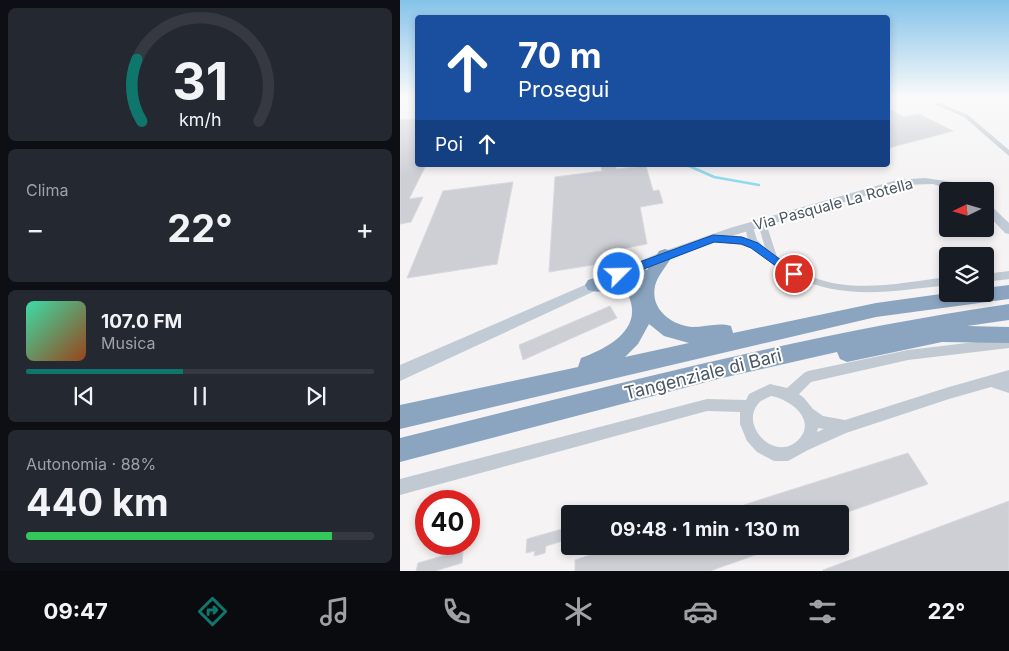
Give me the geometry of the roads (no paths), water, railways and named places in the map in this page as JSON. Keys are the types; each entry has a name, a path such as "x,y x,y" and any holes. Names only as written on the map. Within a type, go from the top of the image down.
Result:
{"highway":[{"path":"594,285 618,284 637,280 665,256"},
{"path":"637,280 653,315 661,324 671,330 686,335 704,336 748,327 779,331"},
{"path":"459,403 518,382 598,363 616,352 636,332 642,311 637,280"},
{"name":"Tangenziale di Bari","path":"400,418 459,403 876,310 1009,292"},
{"name":"Tangenziale di Bari","path":"400,450 712,370 929,324 1009,312"},
{"path":"812,348 847,353 942,334 1009,334"}],"street":[{"path":"974,123 1009,154"},
{"name":"Via Pasquale La Rotella","path":"665,256 762,222 886,186 914,180 939,182"},
{"path":"994,215 1009,230"},
{"path":"762,222 773,258"},
{"path":"749,227 750,237 755,246"},
{"path":"713,238 742,241 755,246 794,274 826,286 853,290 939,282"},
{"path":"994,277 1009,275"},
{"path":"400,373 594,285"},
{"path":"790,394 808,377 908,355 1009,342"},
{"path":"805,444 845,427 949,392 994,382 1009,376"},
{"path":"994,382 1009,387"},
{"path":"780,390 790,394 804,406 808,414 810,435 798,451 789,454 778,454 767,451 758,445 751,436 746,416 748,406 753,398 761,392 780,390"},
{"path":"400,487 707,405 748,406"},
{"path":"808,414 821,422 845,427"}],"waterway":[{"path":"692,167 714,177 759,185"}]}
